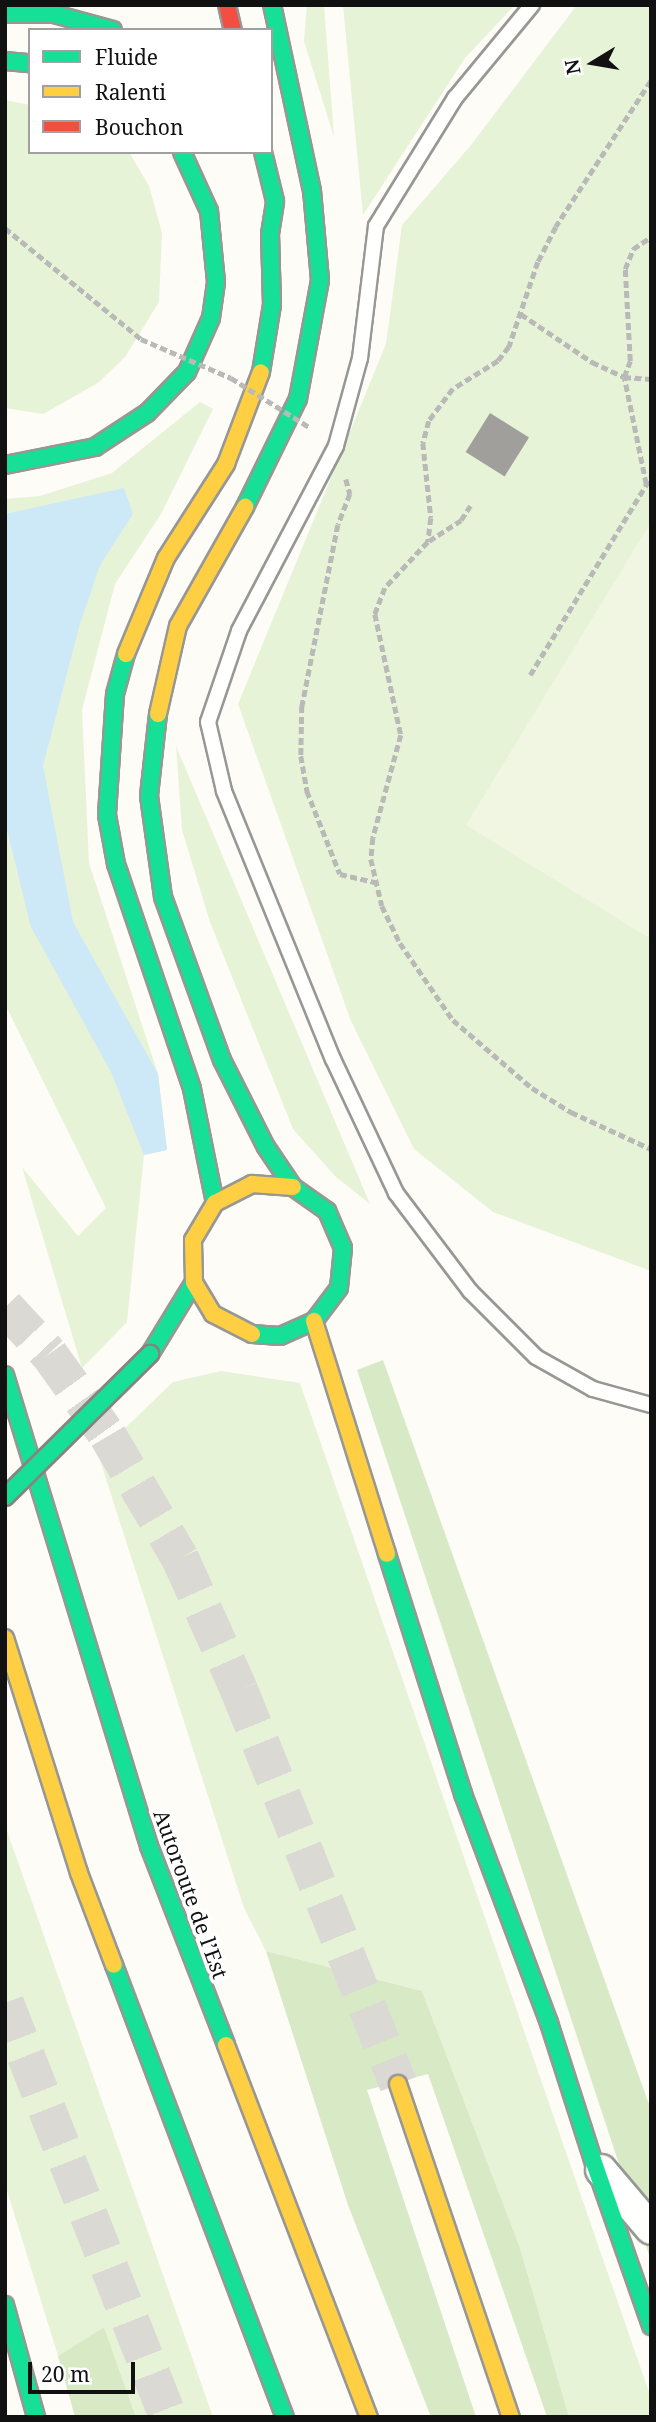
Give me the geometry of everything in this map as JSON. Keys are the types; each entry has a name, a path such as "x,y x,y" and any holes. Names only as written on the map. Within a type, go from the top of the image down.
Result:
{"main road":[{"path":"227,5 233,28"},
{"path":"272,5 312,191 320,280 316,318 298,398 273,457 178,626 161,687 149,796 156,866 177,942 244,1109 293,1187 327,1211 343,1248 339,1288 314,1321 280,1336 244,1333 213,1314 194,1282 193,1240 215,1203 252,1184 293,1187"},
{"path":"5,14 54,15 105,28"},
{"path":"5,61 28,63"},
{"path":"5,465 95,447 147,413 187,372 211,318 216,282 209,211 183,154"},
{"path":"215,1203 192,1089 116,864 107,815 108,760 115,694 134,626 166,558 226,464 261,372 272,304 270,234 275,201 263,154"},
{"path":"255,200 270,234"},
{"path":"5,1497 150,1354 194,1282"},
{"path":"314,1321 459,1782 549,2023 651,2326"},
{"name":"Autoroute de l’Est","path":"5,1375 149,1846 369,2417"},
{"path":"5,1638 79,1873 285,2417"},
{"path":"398,2084 511,2417"},
{"path":"5,2305 36,2417"}],"street":[{"path":"593,2160 651,2229"}],"lane":[{"path":"532,5 455,98 376,226 360,358 336,446 239,631 208,722 224,791 333,1059 396,1193 470,1291 536,1357 593,1389 651,1405"}],"path":[{"path":"428,541 431,518 424,478 424,443 429,421 453,389 498,361 521,314 538,262 556,228 651,81"},
{"path":"5,228 141,339 231,378 336,446 350,494 338,525 302,706 301,756 307,791 340,874 374,881"},
{"path":"646,484 624,377 630,361 625,269 633,249 651,237"},
{"path":"521,314 592,362 624,377 651,379"},
{"path":"530,675 651,477"},
{"path":"470,506 461,520 428,541 384,587 375,614 401,735 373,838 374,881 400,943 453,1020 532,1088 570,1112 651,1149"}],"green space":[{"path":"307,5 324,5 334,137 304,41"},
{"path":"343,5 515,5 465,58 363,215"},
{"path":"577,5 651,5 651,1271 493,1212 414,1149 351,1021 238,704 386,344 402,225 471,145"},
{"path":"5,100 28,105 28,154 130,154 149,186 162,233 159,302 125,357 98,383 43,414 5,408"},
{"path":"200,402 213,409 161,514 115,584 82,710 89,863 158,1074 167,1150 144,1155 127,1322 82,1368 22,1167 78,1236 106,1208 5,1004 5,499 40,496 112,473"},
{"path":"651,522 651,939 466,825"},
{"path":"176,746 370,1204 336,1177 293,1129 210,922 182,830"},
{"path":"383,1360 651,2110 651,2261 357,1370"},
{"path":"221,1371 300,1383 651,2398 651,2417 569,2417 520,2248 422,1991 266,1951 244,1908 98,1454 173,1382"},
{"path":"5,1825 213,2417 136,2417 104,2327 58,2356 5,2184"},
{"path":"266,1951 422,1991 520,2248 569,2417 547,2417 428,2074 367,2090 476,2417 431,2417 348,2205"},
{"path":"104,2327 136,2417 75,2417 58,2356"}],"water":[{"path":"124,488 133,514 100,565 79,627 43,766 73,922 158,1074 167,1150 144,1155 111,1072 31,927 5,822 5,514"}],"building":[{"path":"490,413 529,437 505,476 466,452"}],"tunnel":[{"path":"5,1307 49,1354 108,1436 180,1558 239,1690 398,2084"},
{"path":"5,2003 168,2417"}],"traffic: fast":[{"path":"245,507 298,399 320,280 312,191 272,5"},
{"path":"5,14 54,14 106,28"},
{"path":"5,61 28,63"},
{"path":"5,465 95,447 147,413 187,372 211,318 216,282 209,211 183,154"},
{"path":"261,372 272,305 270,234 275,201 263,154"},
{"path":"126,654 115,694 107,815 116,864 192,1089 215,1203"},
{"path":"158,714 149,796 163,897 222,1060 266,1147 293,1187 327,1211 343,1248 339,1288 314,1321 280,1336 252,1334"},
{"path":"150,1354 194,1282"},
{"path":"5,1497 150,1354"},
{"path":"5,1375 149,1846 226,2045"},
{"path":"387,1554 463,1794 549,2023 593,2160"},
{"path":"114,1965 285,2417"},
{"path":"593,2160 651,2326"},
{"path":"5,2305 36,2417"}],"traffic: slow":[{"path":"126,654 166,558 226,464 261,372"},
{"path":"158,714 178,626 245,507"},
{"path":"252,1334 213,1314 194,1282 193,1240 215,1203 252,1184 293,1187"},
{"path":"314,1321 387,1554"},
{"path":"5,1638 79,1873 114,1965"},
{"path":"226,2045 369,2417"},
{"path":"398,2084 511,2417"}],"traffic: jam":[{"path":"227,5 233,28"}]}
